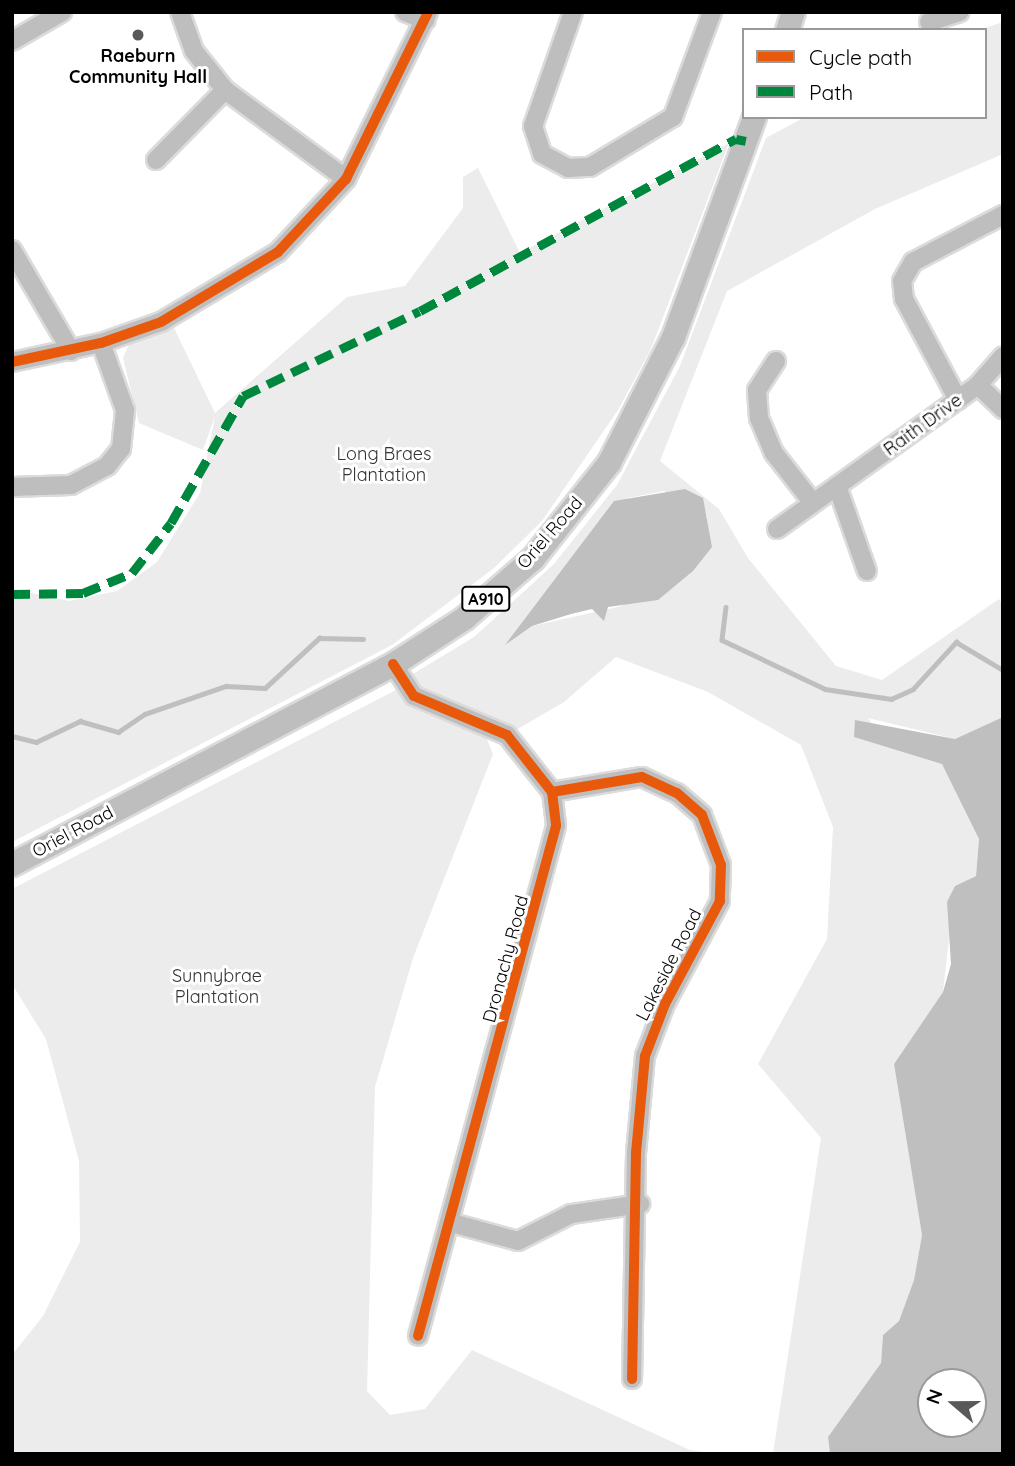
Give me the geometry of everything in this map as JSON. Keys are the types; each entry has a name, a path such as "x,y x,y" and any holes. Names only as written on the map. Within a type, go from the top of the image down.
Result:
{"main road":[{"name":"Oriel Road","path":"12,863 393,664 464,618 533,558 609,462 673,337 753,119"}],"street":[{"path":"12,41 62,12"},
{"path":"180,12 194,51 225,90 346,179"},
{"path":"12,362 101,344 161,322 233,284 293,239 346,179 427,16 405,12"},
{"path":"573,12 533,126 542,154 568,168 590,167 673,117 712,12"},
{"path":"929,22 958,12"},
{"path":"156,160 225,90"},
{"path":"958,400 904,299 902,281 913,262 1003,215"},
{"path":"12,250 71,351"},
{"path":"12,487 71,485 107,466 121,449 125,410 101,344"},
{"name":"Raith Drive","path":"777,529 978,385 1003,356"},
{"path":"776,361 757,390 759,418 774,453 813,503"},
{"path":"978,385 1003,409"},
{"path":"837,486 867,571"},
{"path":"393,664 414,696 502,740 552,792"},
{"name":"Lakeside Road","path":"552,792 642,777 677,793 702,815 720,865 720,901 665,1004 645,1056 636,1153 640,1204 632,1379"},
{"name":"Dronachy Road","path":"418,1336 452,1223 549,868 556,827 552,792"},
{"path":"452,1223 518,1241 571,1214 640,1204"}],"green space":[{"path":"1003,22 1003,154 875,209 727,291 660,461 719,509 748,558 836,666 882,680 999,599 1003,605 1003,717 955,739 868,718 888,746 942,763 954,780 979,839 976,876 955,886 943,992 894,1064 922,1235 914,1280 899,1321 883,1335 881,1363 828,1437 830,1454 773,1454 821,1138 758,1064 827,939 833,827 801,745 708,692 616,657 564,702 516,730 417,692 413,674 474,637 554,564 617,485 680,366 766,138 801,119 987,119 985,28","holes":["664,491 707,516 708,537 622,606 532,626 508,643 628,498"]},
{"name":"Long Braes Plantation","path":"729,143 651,349 618,410 542,521 494,568 392,645 12,842 12,589 69,601 117,591 157,562 200,493 215,416 203,450 139,423 123,358 130,342 173,326 215,413 347,297 405,286 463,208 463,177 478,168 520,253"},
{"name":"Sunnybrae Plantation","path":"396,690 409,706 487,739 493,754 413,958 375,1087 367,1391 390,1415 425,1409 472,1350 690,1450 718,1454 12,1454 12,1355 43,1316 80,1242 79,1161 46,1039 12,984 12,889"}],"shaded area":[{"path":"685,489 703,498 712,547 693,571 658,600 608,607 604,621 592,609 571,614 532,626 505,645 614,501"},
{"path":"1003,717 1003,1454 830,1454 828,1437 881,1363 883,1335 899,1321 914,1280 922,1235 894,1064 943,992 951,964 947,902 955,886 976,876 979,839 942,764 854,737 855,720 955,739"}],"waterway":[{"path":"726,607 722,640 825,689 891,699 913,689 956,642 1003,670"},
{"path":"12,736 36,742 80,721 118,732 145,714 226,686 265,688 319,638 363,639"}],"marked path":[{"path":"12,594 83,593 132,573 171,523 243,396 420,311 736,139 746,141"}],"cycle path":[{"path":"12,362 101,343 161,322 278,252 346,179 428,12"},
{"path":"393,664 414,696 507,735 552,792 556,826 418,1336"},
{"path":"552,792 642,777 677,793 702,815 721,865 720,901 665,1004 645,1056 636,1153 632,1379"}],"place":[{"name":"Raeburn Community Hall","path":"138,35"}]}
